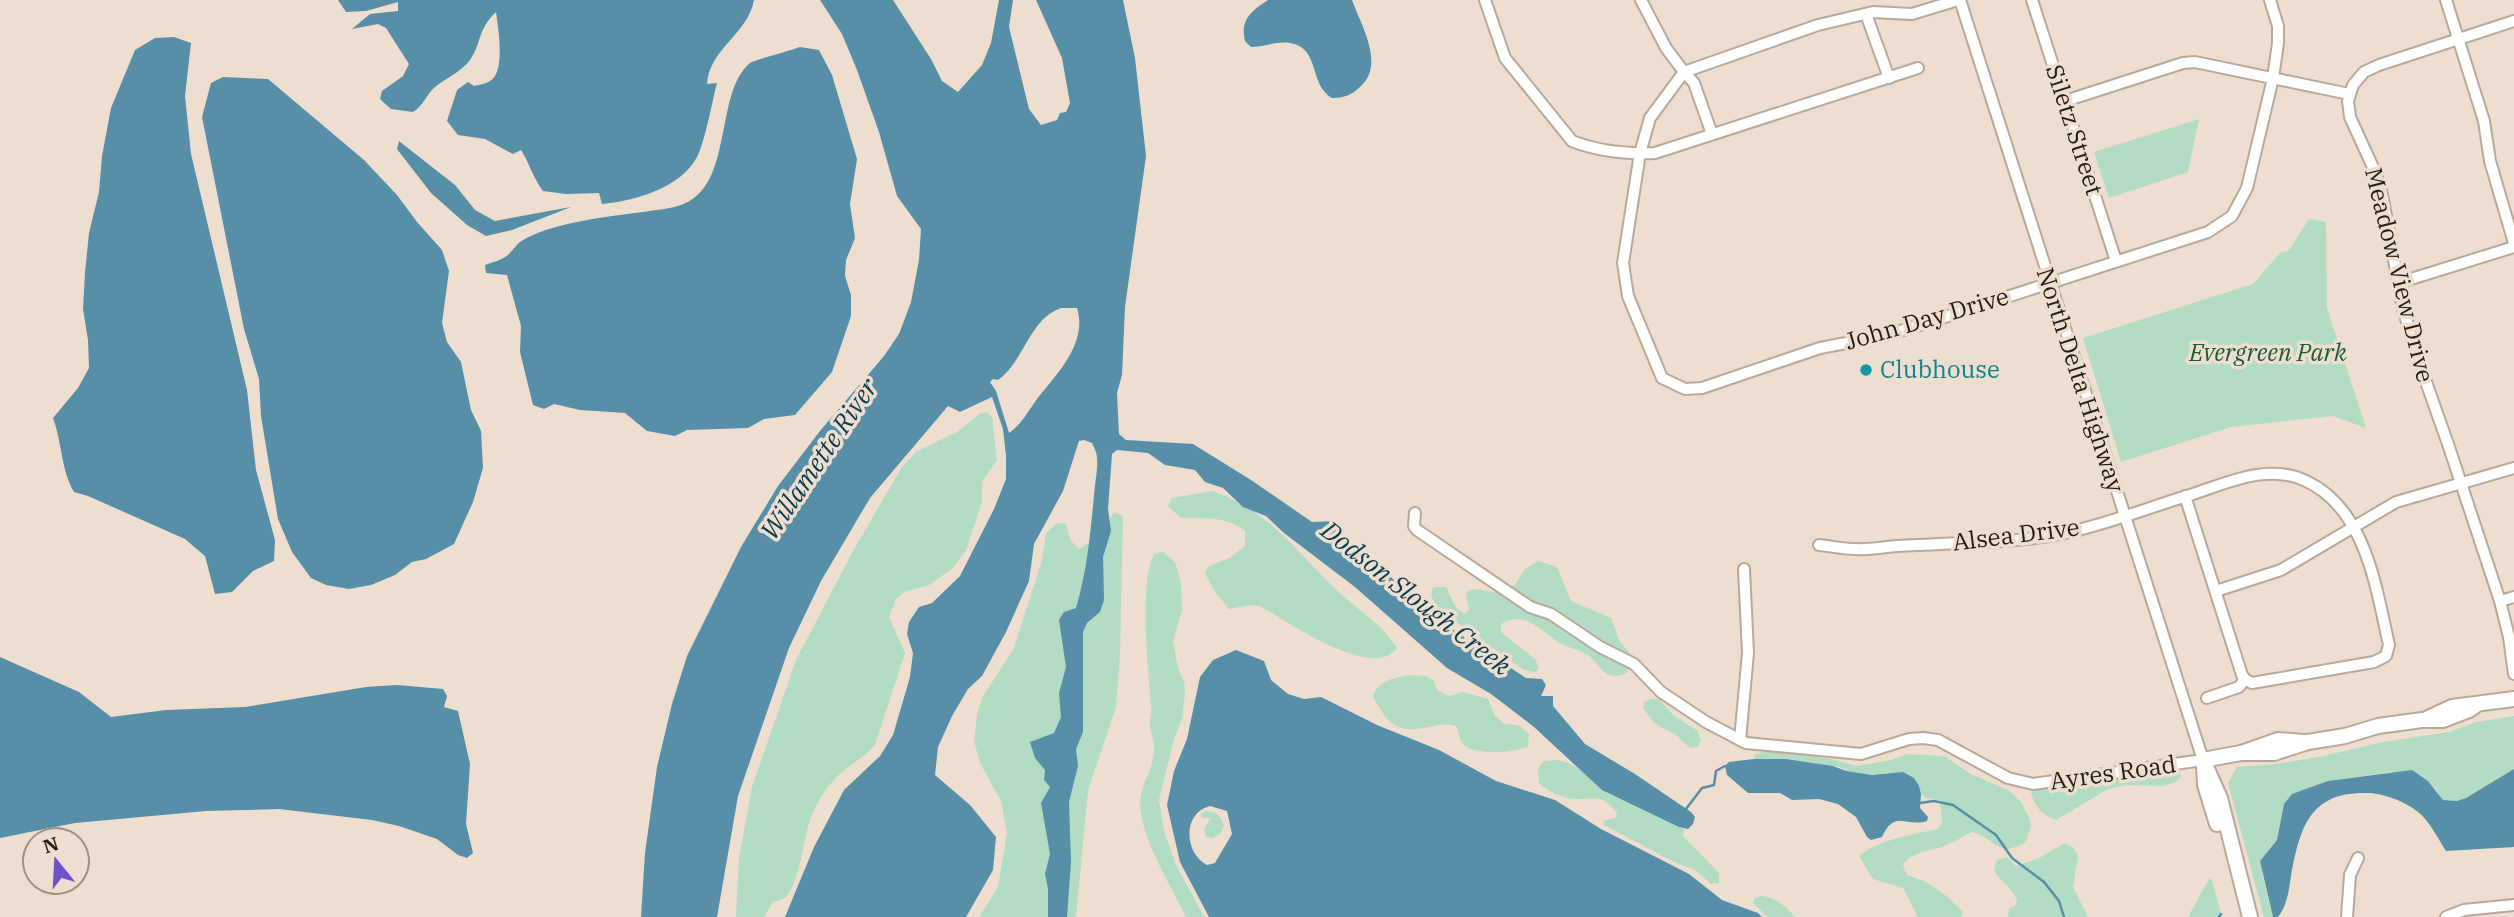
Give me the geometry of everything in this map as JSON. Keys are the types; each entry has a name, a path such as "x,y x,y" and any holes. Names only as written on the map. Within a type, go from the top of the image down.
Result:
{"street":[{"path":"1485,0 1505,58 1572,141 1583,145 1655,153 1918,68"},
{"path":"1641,0 1666,48 1694,83 1712,134"},
{"path":"1869,0 1870,13 1889,78"},
{"path":"1640,153 1650,118 1684,72 1818,25 1870,13 1912,14 1959,0"},
{"name":"North Delta Highway","path":"1959,0 2203,760 2220,798 2250,917"},
{"name":"Siletz Street","path":"2032,0 2116,261"},
{"name":"John Day Drive","path":"1640,153 1623,263 1628,296 1662,378 1685,389 1702,388 1804,353 1894,332 2049,284 2208,232 2232,216 2247,188 2273,78 2278,26 2270,0"},
{"path":"2398,283 2514,245 2490,161 2484,121 2446,0"},
{"path":"2065,101 2183,63 2196,62 2350,94 2356,79 2364,72 2514,21"},
{"name":"Meadow View Drive","path":"2350,94 2350,117 2376,174 2382,194 2398,283 2418,362 2462,483 2500,601 2514,674"},
{"path":"2216,591 2281,570 2401,499 2514,468"},
{"name":"Alsea Drive","path":"1819,545 1875,549 2031,538 2084,529 2249,476 2271,473 2290,475 2307,481 2324,492 2339,507 2352,527 2369,560 2389,645 2386,656 2374,662 2252,683 2245,679"},
{"path":"2185,496 2245,679 2239,687 2207,698"},
{"name":"Ayres Road","path":"1415,513 1414,526 1417,530 1530,607 1552,614 1577,634 1634,664 1661,692 1706,722 1746,743 1861,754 1909,739 1938,740 2008,778 2033,784 2203,760 2241,753 2278,740 2308,742 2345,736 2378,726 2422,720 2452,707 2514,699"},
{"path":"1741,740 1742,698 1748,653 1744,569"},
{"path":"2500,601 2514,597"},
{"path":"2347,917 2350,875 2358,858"},
{"path":"2446,917 2464,910 2514,905"}],"green space":[{"path":"2199,119 2188,172 2109,198 2094,152"},
{"name":"Evergreen Park","path":"2309,219 2326,222 2327,308 2366,428 2333,416 2231,427 2121,462 2083,338 2253,284 2280,253 2289,250"},
{"path":"987,412 992,417 997,460 982,482 982,502 966,550 953,568 929,585 904,592 896,599 889,617 905,653 875,745 840,774 821,797 808,825 797,874 789,894 782,900 773,902 764,917 736,917 739,858 752,787 796,660 853,551 902,467 916,452 957,432 979,414"},
{"path":"1212,491 1252,510 1269,523 1327,581 1378,626 1397,648 1385,657 1369,658 1329,645 1260,606 1229,609 1213,589 1205,573 1208,567 1231,557 1245,546 1245,531 1223,520 1181,518 1168,506 1172,498"},
{"path":"1114,512 1123,516 1116,707 1088,790 1076,917 979,917 998,887 1007,833 1001,801 980,763 974,741 982,698 1014,648 1042,560 1046,533 1057,523 1066,524 1071,541 1079,549 1102,535"},
{"path":"1163,552 1175,562 1181,582 1182,611 1173,641 1185,693 1182,719 1174,739 1159,800 1164,831 1176,865 1204,917 1186,917 1154,853 1141,814 1141,796 1154,748 1150,722 1147,585 1154,554"},
{"path":"1538,561 1557,567 1571,601 1611,618 1620,642 1632,656 1627,673 1612,676 1607,674 1586,654 1560,643 1532,624 1518,619 1510,620 1501,624 1501,632 1535,659 1539,668 1536,672 1524,670 1440,611 1431,596 1433,587 1446,587 1456,608 1465,614 1469,610 1467,591 1477,589 1498,593 1515,585 1525,569"},
{"path":"1409,675 1426,676 1434,681 1437,690 1449,696 1463,692 1488,699 1495,716 1505,724 1518,725 1529,734 1528,746 1504,752 1484,752 1462,743 1456,726 1409,729 1394,725 1383,714 1373,696 1383,683"},
{"path":"1659,699 1673,715 1698,731 1701,741 1697,747 1690,748 1676,735 1654,723 1643,708 1644,702"},
{"path":"2514,716 2514,769 2466,798 2457,801 2443,800 2435,788 2420,775 2391,772 2328,781 2292,794 2284,804 2277,840 2268,850 2262,874 2273,917 2264,917 2228,783 2237,767 2323,756 2383,742 2449,732 2476,722"},
{"path":"1768,750 1831,759 1856,766 1891,760 1907,754 1944,756 1971,774 2008,790 2020,801 2031,827 2025,843 2015,847 2002,848 1972,832 1906,861 1903,866 1907,875 1938,890 1963,912 1961,917 1918,917 1903,888 1873,879 1859,856 1886,842 1938,829 1942,823 1940,800 1926,798 1921,794 1919,786 1903,772 1862,775 1840,767 1786,759 1754,759 1755,755"},
{"path":"1558,760 1579,769 1619,797 1667,819 1684,830 1683,836 1719,873 1719,883 1711,884 1695,870 1674,862 1604,825 1603,821 1615,818 1617,813 1603,800 1566,798 1539,783 1538,769 1543,761"},
{"path":"2178,766 2181,776 2177,781 2164,786 2126,785 2108,789 2056,820 2039,809 2031,792 2045,786"},
{"path":"1206,811 1218,815 1224,826 1220,834 1212,838 1206,837 1204,829 1211,818 1201,818 1201,814"},
{"path":"2065,843 2074,848 2078,856 2073,887 2088,917 2008,917 2009,909 2016,905 2017,900 1994,870 1997,860 2007,857 2016,866 2039,858"},
{"path":"2211,878 2222,917 2188,917 2209,879"},
{"path":"1761,896 1780,903 1795,917 1767,917 1753,903 1754,899"}],"water":[{"path":"338,0 754,0 744,23 721,51 709,72 707,84 717,83 703,142 690,168 656,191 628,200 602,204 599,193 566,194 543,191 521,150 513,154 485,139 458,135 447,121 457,90 468,82 474,86 488,82 495,76 500,49 496,12 486,25 470,60 435,87 413,112 391,109 380,99 382,91 403,76 409,64 386,28 378,24 352,29 370,14 398,11 398,2 366,11 346,12"},
{"name":"Willamette River","path":"820,0 893,0 942,81 958,92 982,65 991,43 999,0 1013,0 1009,27 1029,109 1041,125 1057,120 1060,113 1066,112 1070,103 1062,58 1036,0 1123,0 1135,58 1146,156 1125,307 1122,375 1117,393 1119,434 1126,440 1193,444 1312,522 1337,521 1344,532 1341,539 1344,544 1369,557 1431,614 1468,640 1526,678 1542,679 1546,685 1541,696 1553,696 1553,706 1585,744 1691,812 1695,817 1693,824 1688,829 1679,827 1602,790 1534,727 1491,694 1447,668 1355,587 1266,516 1243,507 1223,488 1205,482 1195,470 1165,465 1148,453 1117,450 1112,454 1108,509 1111,531 1103,557 1104,600 1100,612 1087,623 1083,632 1083,732 1076,749 1078,766 1069,802 1071,862 1067,917 1048,917 1045,874 1050,854 1041,803 1050,787 1044,780 1045,770 1035,758 1030,742 1054,733 1061,717 1059,693 1066,667 1059,620 1064,612 1076,608 1080,593 1097,468 1097,454 1092,443 1084,440 1079,441 1063,491 1034,544 1029,581 1006,632 982,676 968,689 952,716 938,747 935,775 970,805 996,837 993,870 966,917 785,917 814,847 844,790 880,756 893,735 910,677 913,653 907,634 909,622 919,607 932,603 960,576 1006,479 1003,429 992,397 960,412 948,406 870,498 821,581 789,648 738,796 717,917 641,917 645,853 657,767 687,656 741,547 778,486 820,431 884,356 899,334 911,302 919,260 921,229 897,196 879,132 842,34","holes":["1061,308 1077,308 1078,333 1069,357 1021,422 1009,433 996,391 990,382 993,379 998,380 1007,372 1041,321"]},
{"path":"1268,0 1352,0 1371,56 1368,77 1361,86 1348,95 1332,98 1320,84 1311,59 1300,46 1285,43 1251,47 1245,41 1244,27 1252,12"},
{"path":"174,37 191,43 185,96 191,154 247,390 256,470 275,540 274,561 253,571 232,592 215,594 205,556 185,539 74,492 53,418 78,388 89,368 83,309 85,273 89,233 99,192 102,156 111,108 135,50 155,38"},
{"path":"800,47 819,50 832,75 857,159 850,204 855,238 846,260 845,276 851,295 851,316 832,372 795,415 764,419 748,428 687,430 675,436 647,431 625,413 580,410 554,404 544,409 533,405 520,352 521,326 507,275 486,273 485,265 504,258 520,242 546,230 597,218 670,208 694,198 706,186 714,169 728,110 740,75 750,63"},
{"path":"223,77 268,79 364,160 442,250 449,271 442,323 447,342 461,362 471,410 481,431 483,468 473,502 454,544 426,559 412,562 395,575 371,585 349,589 326,585 311,578 292,552 278,519 261,416 259,379 244,329 202,117 211,83"},
{"path":"399,141 455,185 475,210 495,221 571,207 512,230 486,236 467,225 431,193 397,149"},
{"path":"1236,650 1264,661 1271,680 1288,694 1304,699 1321,697 1377,725 1439,750 1496,781 1555,800 1601,829 1689,874 1722,900 1758,913 1762,917 1209,917 1180,862 1167,805 1174,771 1187,739 1200,677 1213,660","holes":["1210,806 1227,811 1232,834 1215,863 1207,865 1199,859 1190,843 1189,834 1194,816"]},
{"path":"0,657 79,692 111,717 166,710 245,707 366,687 397,685 443,689 447,696 444,707 458,711 470,764 466,824 473,853 467,858 458,855 437,839 399,826 372,820 279,809 206,811 60,826 21,826 21,834 0,838"},
{"path":"1786,759 1872,775 1903,772 1914,778 1919,786 1920,808 1928,817 1927,821 1896,821 1887,828 1882,837 1871,840 1856,817 1838,804 1819,799 1792,800 1780,793 1748,793 1727,775 1725,766 1729,762"},
{"path":"2514,769 2514,847 2446,851 2430,825 2418,812 2401,802 2380,795 2348,794 2321,805 2304,828 2286,903 2278,917 2273,917 2260,861 2277,840 2284,804 2292,794 2328,781 2412,770 2428,781 2443,800 2457,801"}],"waterway":[{"name":"Dodson Slough Creek","path":"1686,809 1702,788 1714,785 1716,771 1725,766"},
{"name":"Dodson Slough Creek","path":"1920,803 1934,801 1953,805 1996,835 2012,858 2044,882 2059,901 2064,917"}],"place":[{"name":"Clubhouse","path":"1866,370"}]}
